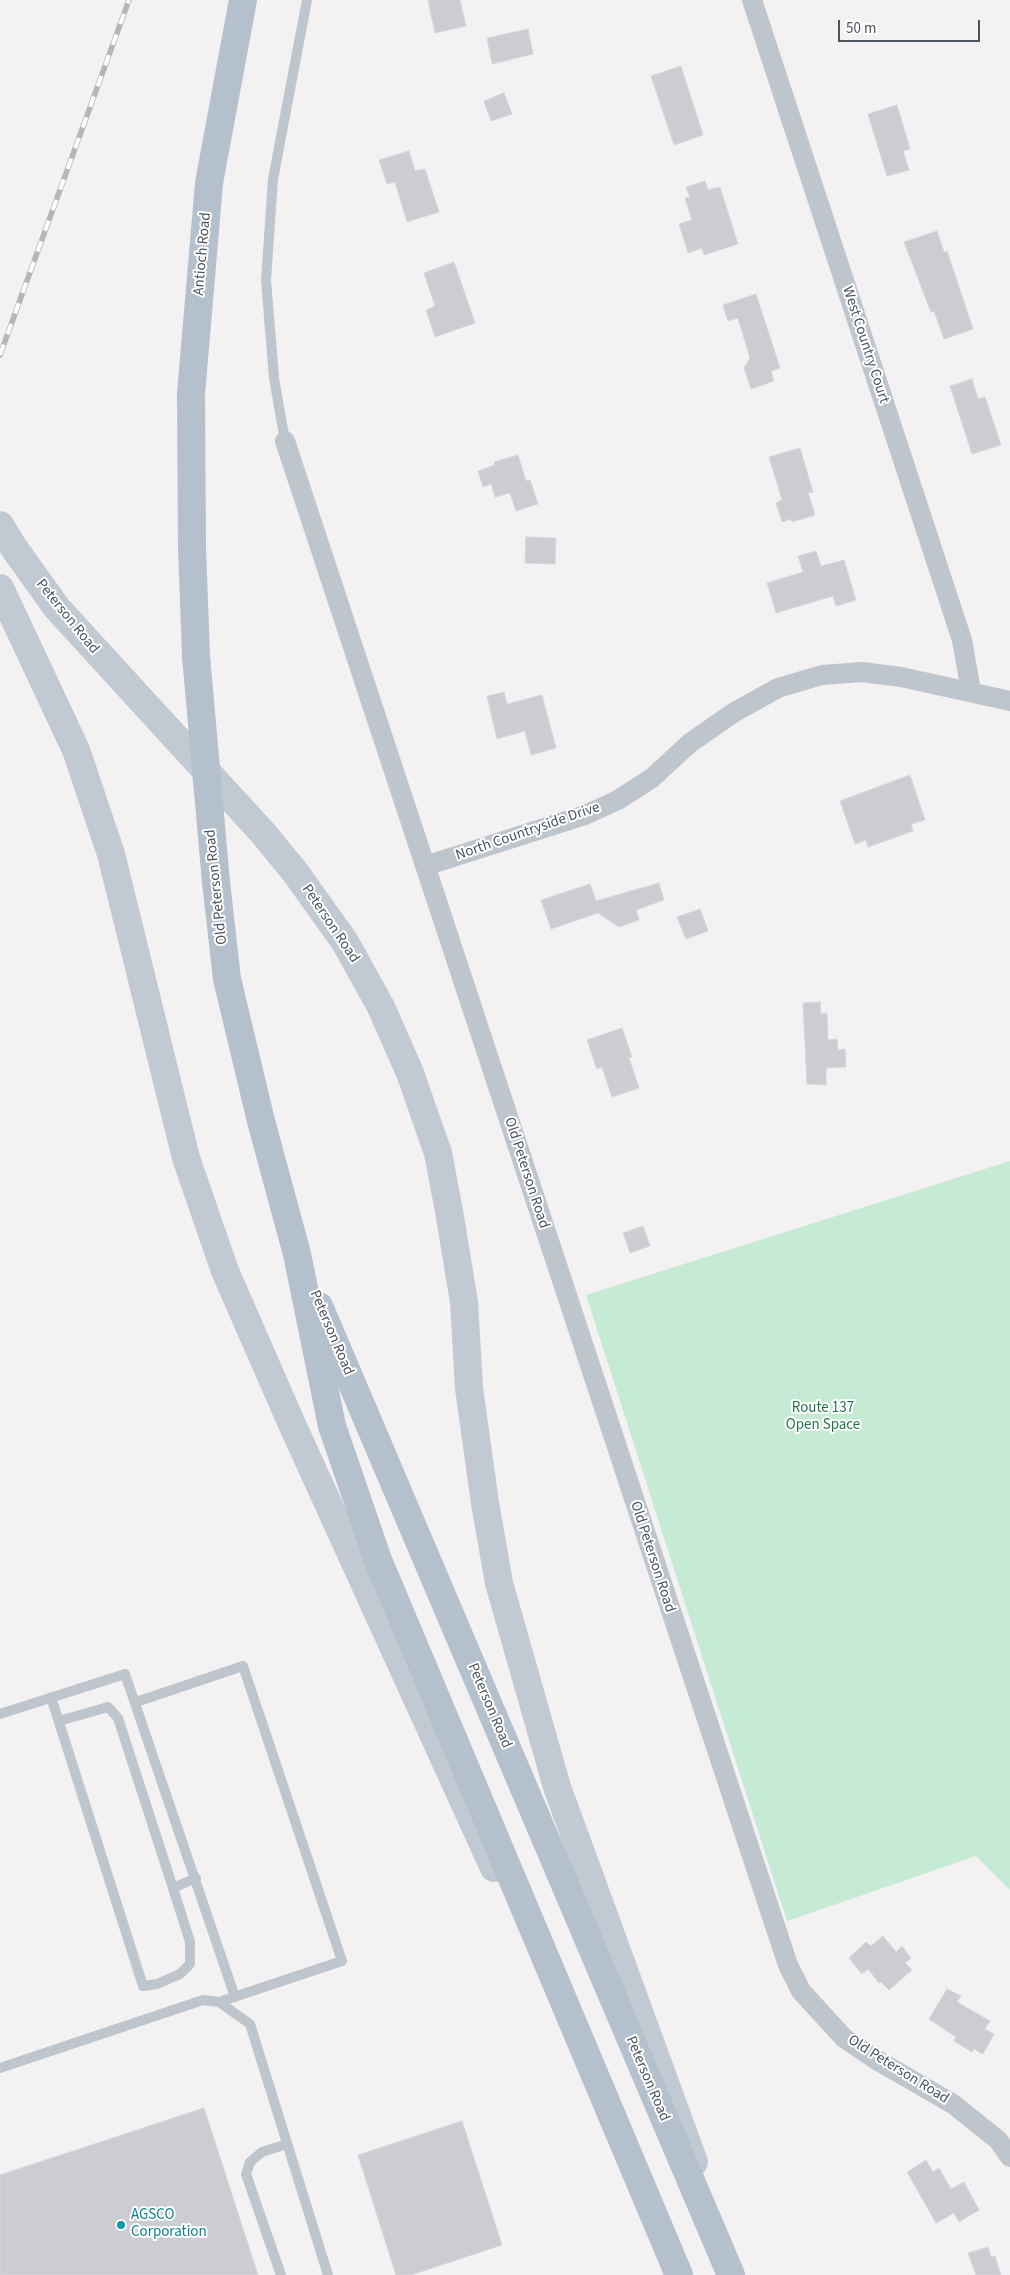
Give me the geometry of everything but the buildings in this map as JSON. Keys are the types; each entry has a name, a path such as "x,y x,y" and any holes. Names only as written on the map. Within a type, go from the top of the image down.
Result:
{"main road":[{"name":"Antioch Road","path":"191,511 191,394 209,183 244,0"},
{"name":"Old Peterson Road","path":"191,511 196,656 216,882 227,979 260,1121 297,1254"},
{"name":"Peterson Road","path":"0,525 57,608 263,833 295,872 345,942 381,1007 410,1073 438,1153 449,1211 464,1302 471,1397 485,1503 499,1583 558,1787 679,2116 731,2275"},
{"name":"Peterson Road","path":"0,588 76,750 108,844 186,1158 225,1270 295,1431 462,1798 620,2132"},
{"name":"Peterson Road","path":"297,1254 731,2275"},
{"name":"Peterson Road","path":"297,1254 332,1426 378,1560 679,2275"}],"street":[{"name":"West Country Court","path":"752,0 962,640 971,691"},
{"path":"285,441 425,866"},
{"name":"North Countryside Drive","path":"425,866 585,815 618,800 652,778 690,743 733,713 778,688 822,675 862,672 901,677 1010,701"},
{"name":"Old Peterson Road","path":"425,866 788,1965 801,1991 844,2038 875,2059 953,2104 998,2140 1010,2157"}],"lane":[{"path":"285,441 274,378 266,280 273,179 306,0"},
{"path":"0,2068 203,2000 218,2002 342,1961 243,1666 136,1702"},
{"path":"0,1714 125,1674 235,1997"},
{"path":"51,1697 143,1986 157,1984 180,1974 190,1964 190,1942 118,1718 108,1707 59,1721"},
{"path":"173,1888 196,1878"},
{"path":"218,2002 250,2024 328,2275"},
{"path":"282,2275 246,2174 250,2162 262,2152 287,2144"}],"green space":[{"name":"Route 137 Open Space","path":"1010,1161 1010,1890 976,1856 787,1921 586,1295"}],"railway":[{"path":"0,355 129,0"}],"place":[{"name":"AGSCO Corporation","path":"121,2225"}]}
